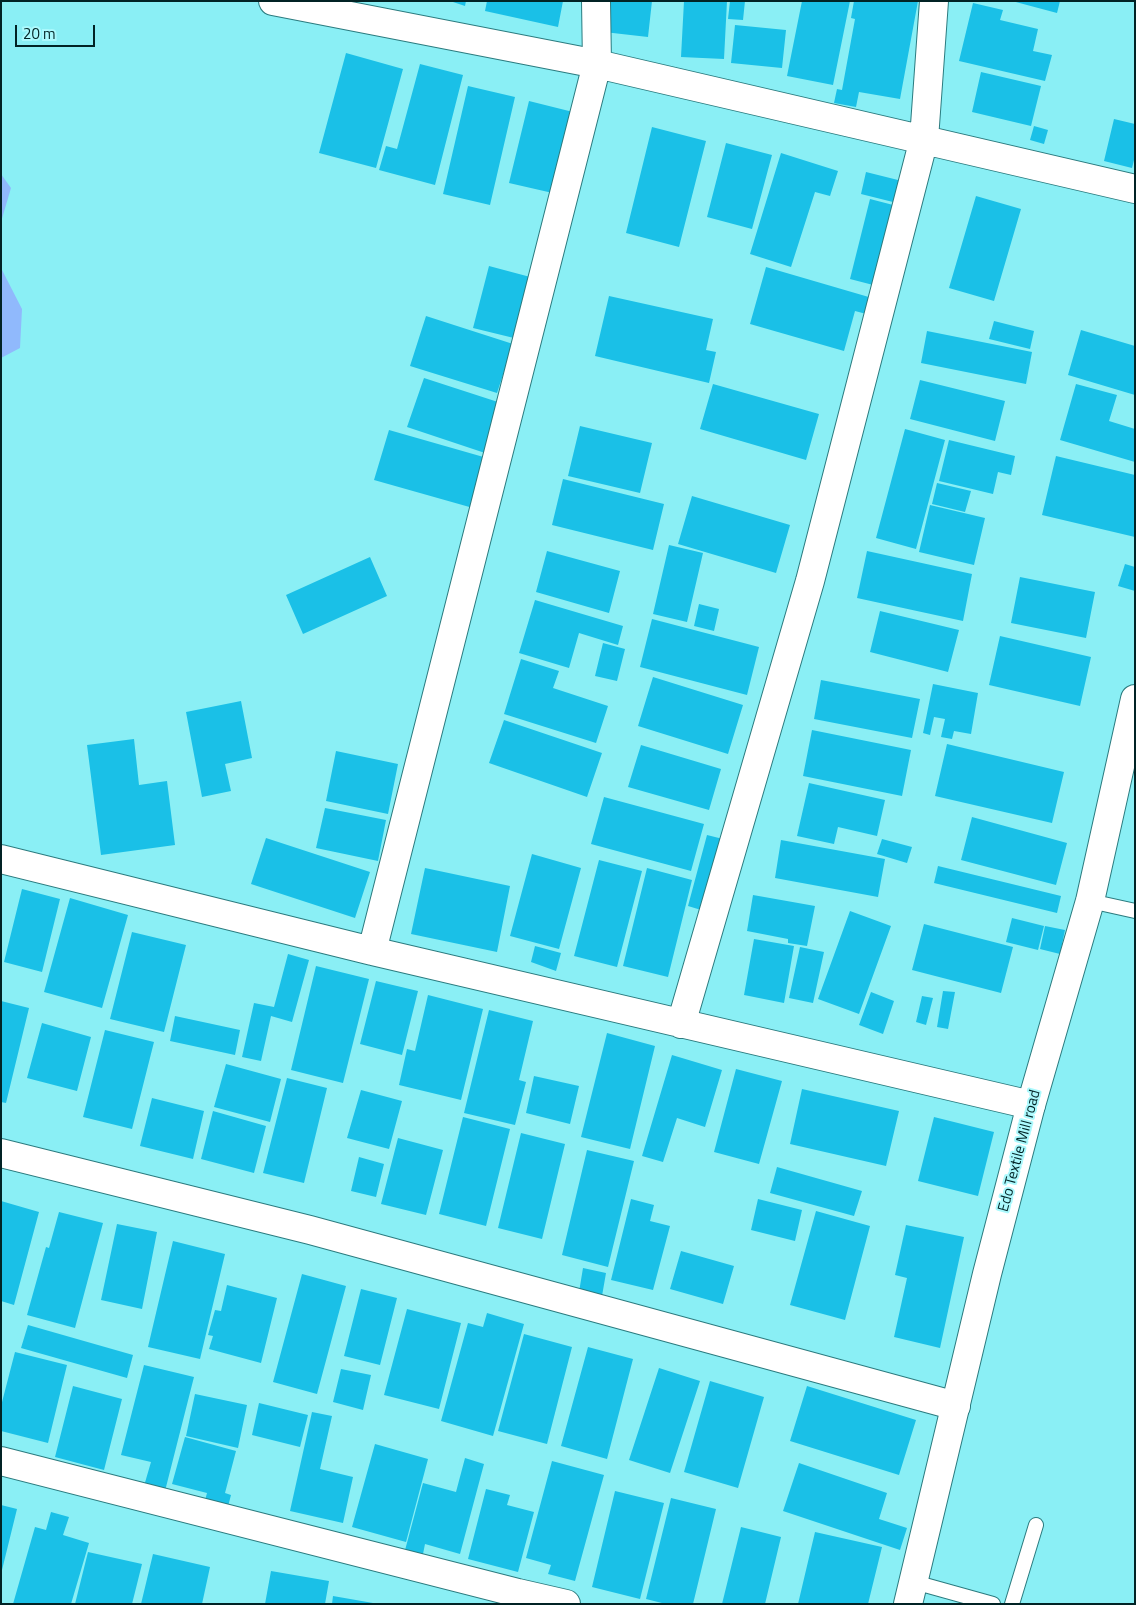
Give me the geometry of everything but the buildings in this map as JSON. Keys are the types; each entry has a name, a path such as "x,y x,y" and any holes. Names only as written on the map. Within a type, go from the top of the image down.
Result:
{"street":[{"path":"273,1 597,64 1135,189"},
{"path":"372,951 597,64 596,1"},
{"path":"681,1024 810,581 924,139 934,1"},
{"name":"Edo Textile Mill road","path":"911,1593 987,1274 1031,1105 1090,901 1134,705"},
{"path":"1,859 372,951 1031,1105"},
{"path":"1,1153 310,1230 956,1406"},
{"path":"1,1461 566,1604"}],"lane":[{"path":"1090,901 1135,911"},
{"path":"1012,1604 1036,1525"},
{"path":"911,1593 993,1604"}],"water":[{"path":"1,174 11,188 1,222"},
{"path":"1,268 22,309 20,348 1,358"}]}
